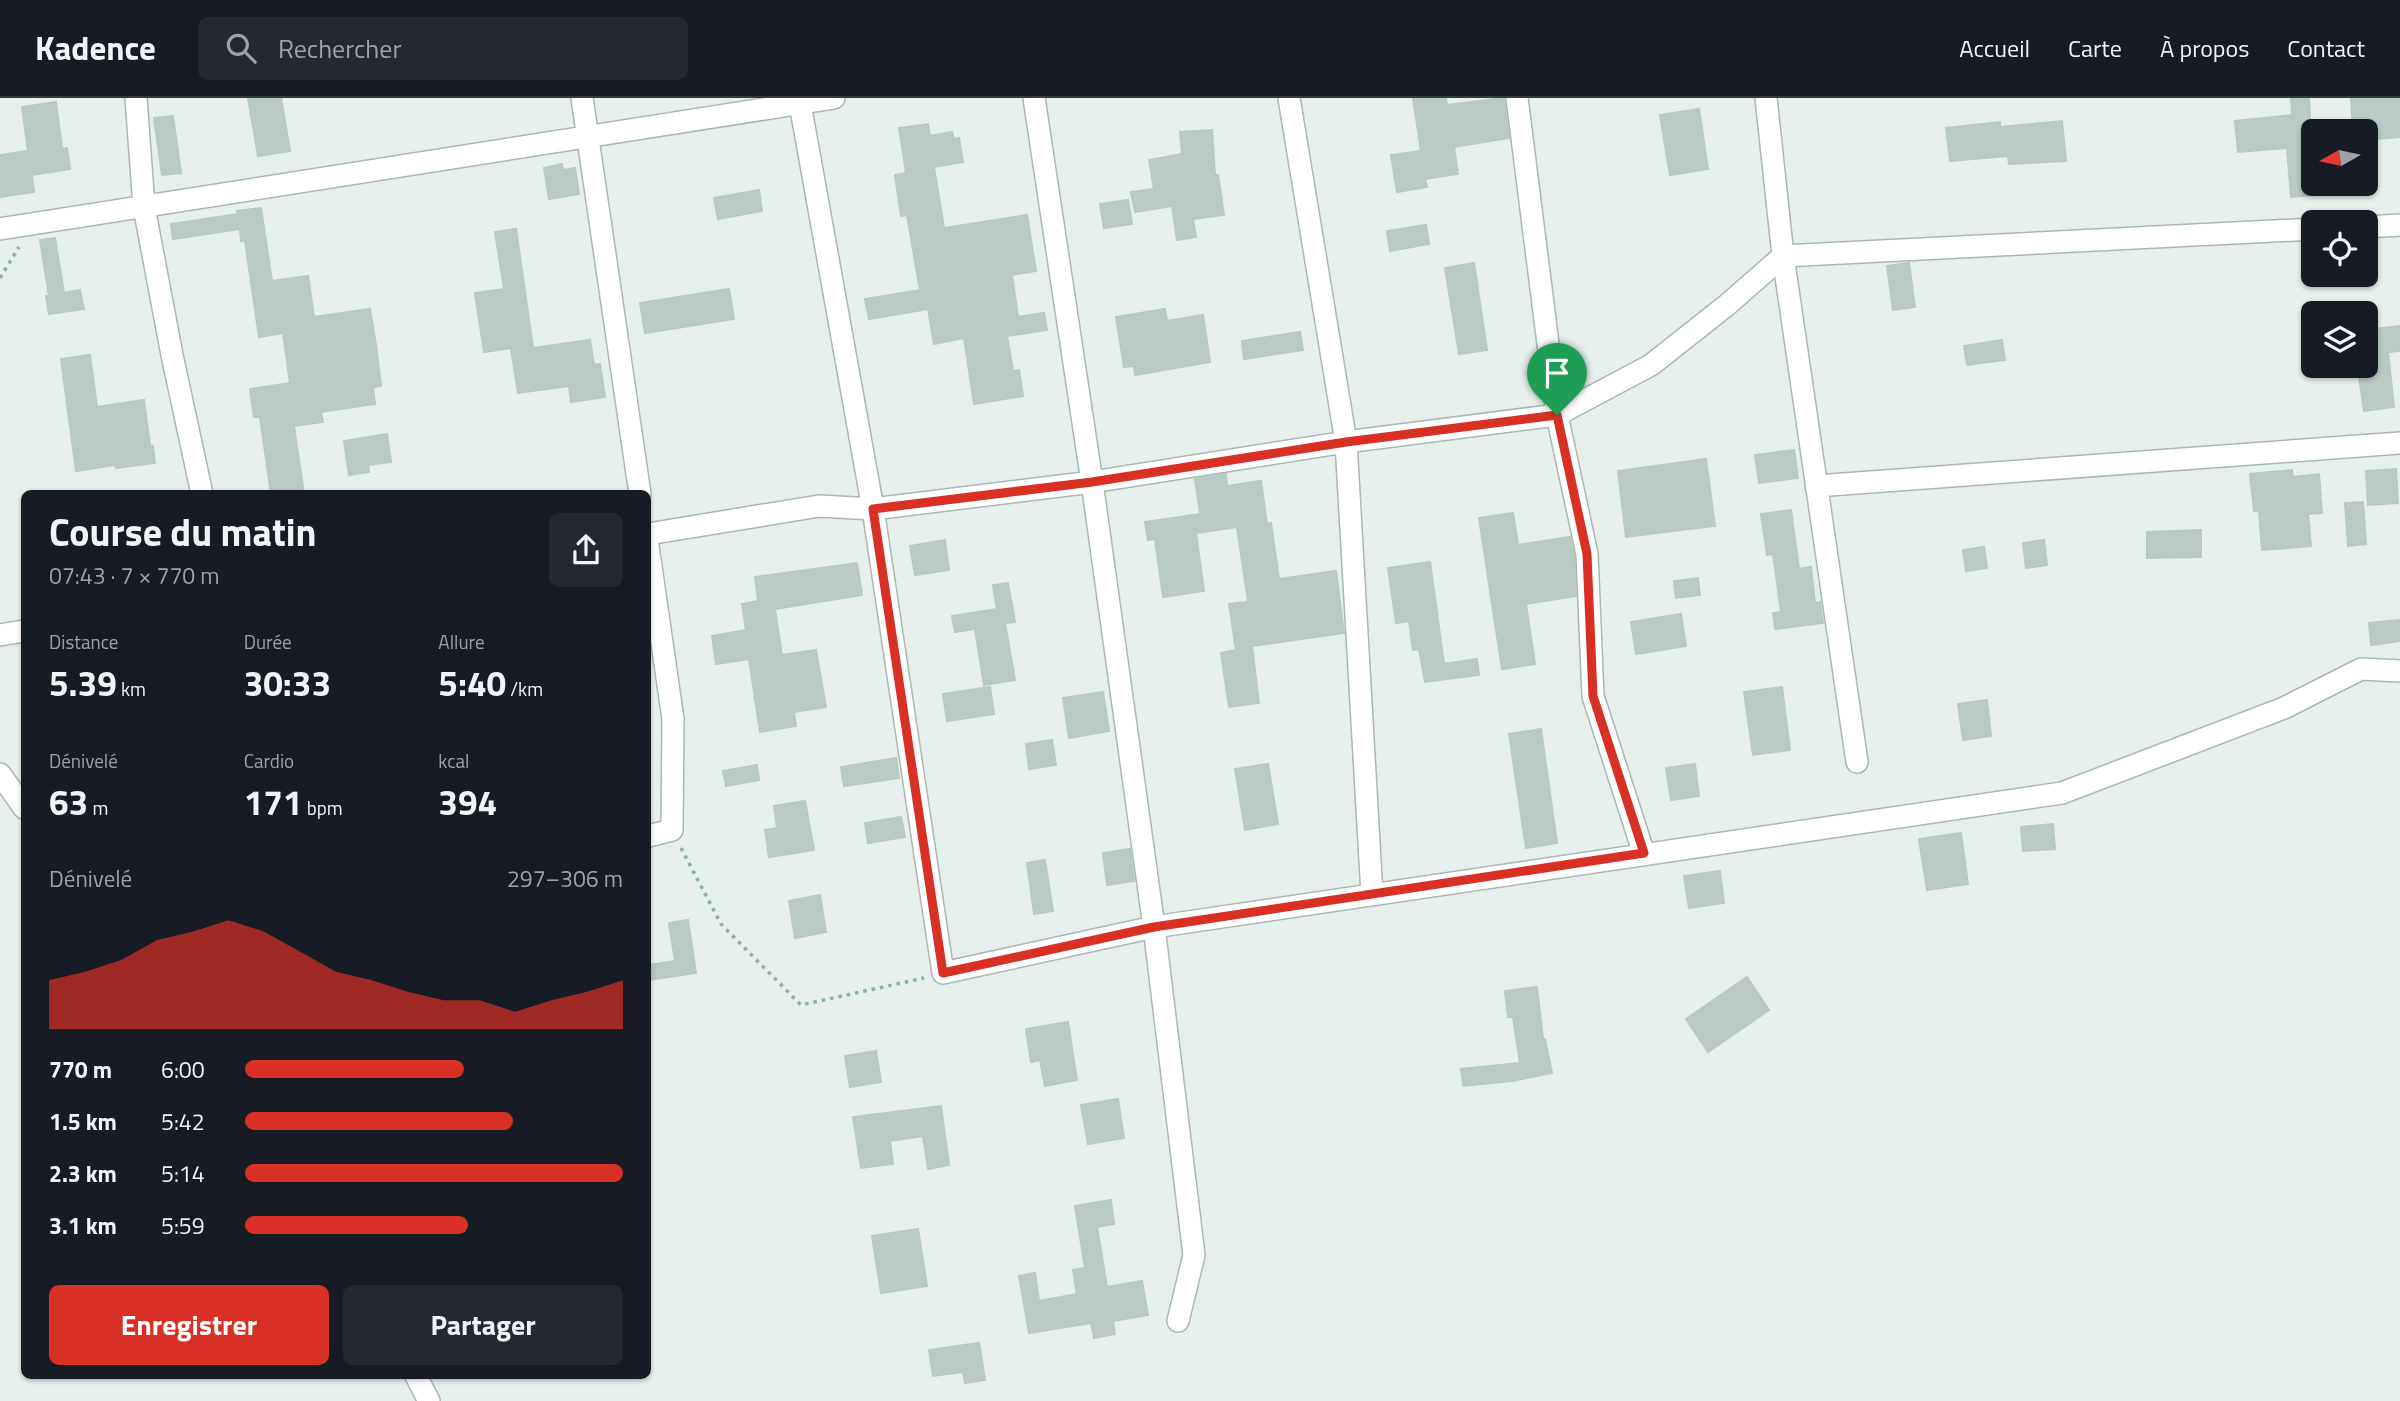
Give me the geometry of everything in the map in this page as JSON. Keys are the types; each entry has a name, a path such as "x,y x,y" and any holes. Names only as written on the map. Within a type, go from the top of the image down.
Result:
{"street":[{"path":"582,98 639,490"},
{"path":"0,229 800,100 834,98"},
{"path":"1034,98 1092,482 1154,927 1194,1255 1178,1321"},
{"path":"1289,98 1346,442 1372,895"},
{"path":"1517,98 1557,415 1587,554 1593,696 1644,853"},
{"path":"1766,98 1783,256 1857,762"},
{"path":"136,99 144,207 201,490"},
{"path":"800,100 873,509 943,973 1154,927 2062,793 2284,708 2361,669 2400,671"},
{"path":"2378,226 2400,225"},
{"path":"651,534 818,506 873,509 1092,482 1346,442 1557,415 1651,365 1727,305 1783,256 2301,230"},
{"path":"1816,486 2400,443"},
{"path":"651,567 673,719 672,830 651,835"},
{"path":"0,635 21,632"},
{"path":"0,774 21,804"},
{"path":"418,1379 429,1401"}],"path":[{"path":"0,278 33,224"},
{"path":"672,830 721,924 801,1005 943,973"}],"building":[{"path":"248,98 281,98 290,151 258,156"},
{"path":"1413,98 1446,98 1447,105 1504,98 1509,138 1454,147 1458,174 1425,179 1427,187 1397,192 1391,155 1421,151"},
{"path":"2291,98 2309,98 2310,119 2301,119 2302,196 2291,197 2287,148 2238,152 2235,121 2292,115"},
{"path":"2351,98 2400,98 2400,137 2378,139 2378,119 2352,119"},
{"path":"56,102 62,149 67,148 70,169 32,175 34,192 0,197 0,155 28,151 22,107"},
{"path":"1699,109 1708,169 1670,175 1660,115"},
{"path":"173,116 181,173 162,175 154,118"},
{"path":"2062,121 2066,161 2009,164 2008,156 1950,161 1946,128 2000,122 2000,127"},
{"path":"928,124 930,136 952,132 954,139 959,138 963,162 934,167 944,228 1027,215 1036,271 1012,275 1018,317 1044,313 1047,330 1007,336 1013,371 1019,370 1023,396 974,404 964,338 934,344 928,309 869,319 865,299 920,290 907,215 901,216 895,175 906,173 899,128"},
{"path":"1212,130 1215,175 1218,175 1224,215 1193,219 1196,237 1177,240 1172,206 1135,212 1131,192 1154,189 1149,160 1182,154 1180,132"},
{"path":"562,164 563,170 575,168 579,194 549,199 544,168"},
{"path":"759,190 762,211 718,219 714,198"},
{"path":"1128,200 1132,224 1104,228 1100,204"},
{"path":"261,208 272,281 308,276 314,317 370,309 381,386 373,387 375,404 321,412 323,422 294,426 303,490 270,490 260,417 254,417 250,389 290,383 283,333 259,337 245,241 241,241 240,229 173,239 171,224 238,214 237,211"},
{"path":"1426,225 1429,244 1390,251 1387,231"},
{"path":"516,229 533,348 590,340 594,365 600,364 605,397 571,402 569,386 518,393 511,348 484,352 475,293 504,289 495,232"},
{"path":"55,238 64,293 80,290 84,309 49,314 46,296 49,296 40,240"},
{"path":"1474,263 1487,350 1459,354 1445,268"},
{"path":"1909,263 1915,307 1893,310 1887,266"},
{"path":"729,289 734,319 645,333 640,303"},
{"path":"1165,309 1167,321 1203,315 1210,362 1135,375 1134,366 1124,367 1116,317"},
{"path":"2400,326 2400,351 2388,352 2394,407 2364,411 2359,378 2378,378 2378,329"},
{"path":"1300,332 1303,350 1244,359 1242,341"},
{"path":"2002,340 2005,360 1967,365 1964,346"},
{"path":"90,355 97,407 144,400 155,463 76,471 61,359"},
{"path":"387,434 391,462 368,465 369,472 349,475 344,441"},
{"path":"1794,450 1798,478 1759,483 1755,455"},
{"path":"1706,459 1715,526 1626,537 1618,471"},
{"path":"2396,469 2398,503 2368,505 2366,471"},
{"path":"2292,470 2293,477 2319,474 2322,513 2308,514 2311,546 2262,550 2259,511 2254,511 2250,474"},
{"path":"1226,474 1227,486 1261,481 1267,524 1271,523 1279,579 1336,571 1344,633 1252,646 1259,703 1229,707 1221,653 1236,650 1229,604 1248,602 1237,527 1196,533 1204,591 1163,597 1155,539 1148,540 1145,522 1200,514 1195,479"},
{"path":"2363,502 2366,544 2348,546 2345,503"},
{"path":"1791,510 1799,569 1811,567 1815,603 1820,602 1823,623 1775,629 1773,613 1781,612 1773,554 1767,555 1761,514"},
{"path":"1513,513 1518,545 1570,537 1576,596 1526,604 1535,664 1502,669 1479,518"},
{"path":"2201,530 2201,557 2147,558 2147,532"},
{"path":"945,540 949,570 915,575 910,546"},
{"path":"2044,540 2047,565 2026,568 2023,543"},
{"path":"1984,547 1987,568 1966,571 1963,550"},
{"path":"1430,562 1444,664 1477,659 1479,675 1425,682 1419,649 1413,650 1409,621 1396,623 1388,568"},
{"path":"857,563 862,595 775,609 782,655 816,650 826,707 794,712 796,726 760,732 749,659 716,664 712,636 746,630 742,604 758,601 755,577"},
{"path":"1698,578 1700,595 1676,598 1674,581"},
{"path":"1008,583 1015,622 1005,623 1015,680 984,685 975,629 955,632 952,616 997,609 993,585"},
{"path":"1681,614 1686,646 1636,654 1631,622"},
{"path":"2400,620 2400,641 2371,645 2369,623"},
{"path":"990,687 994,714 947,721 943,694"},
{"path":"1782,687 1790,750 1753,755 1744,692"},
{"path":"1103,692 1109,731 1069,738 1063,698"},
{"path":"1987,700 1991,736 1963,740 1958,704"},
{"path":"1541,729 1557,843 1526,848 1509,734"},
{"path":"1052,740 1056,765 1029,769 1026,744"},
{"path":"896,758 899,778 844,786 841,767"},
{"path":"1268,764 1278,824 1245,830 1235,769"},
{"path":"1695,764 1699,796 1671,800 1666,768"},
{"path":"757,765 759,780 726,786 723,771"},
{"path":"805,801 814,850 769,857 765,830 777,828 774,806"},
{"path":"901,817 905,837 868,843 865,823"},
{"path":"2053,824 2055,849 2023,851 2021,827"},
{"path":"1961,833 1968,884 1927,890 1919,839"},
{"path":"1130,849 1134,881 1107,885 1103,853"},
{"path":"1045,860 1053,911 1034,914 1027,863"},
{"path":"1720,871 1724,903 1689,908 1684,876"},
{"path":"820,895 826,932 795,938 789,901"},
{"path":"688,920 696,973 651,980 651,965 675,961 669,923"},
{"path":"1747,977 1769,1010 1708,1052 1686,1019"},
{"path":"1537,987 1543,1039 1552,1073 1512,1081 1463,1086 1461,1069 1520,1063 1513,1017 1508,1017 1505,991"},
{"path":"1068,1022 1077,1080 1045,1086 1040,1060 1031,1062 1026,1029"},
{"path":"876,1051 881,1082 850,1087 845,1056"},
{"path":"1118,1099 1124,1138 1088,1144 1081,1105"},
{"path":"941,1106 949,1165 928,1169 923,1136 890,1141 893,1164 861,1168 853,1117"},
{"path":"1111,1200 1114,1224 1097,1227 1107,1287 1142,1281 1148,1315 1113,1321 1115,1334 1094,1338 1091,1323 1029,1333 1019,1276 1035,1273 1039,1301 1077,1294 1073,1270 1085,1268 1075,1206"},
{"path":"918,1229 927,1286 881,1293 872,1236"},
{"path":"979,1343 985,1380 965,1383 963,1372 933,1376 929,1350"}],"route":[{"path":"1557,415 1587,554 1593,696 1644,853 1154,927 943,973 873,509 1092,482 1346,442 1557,415"}]}
